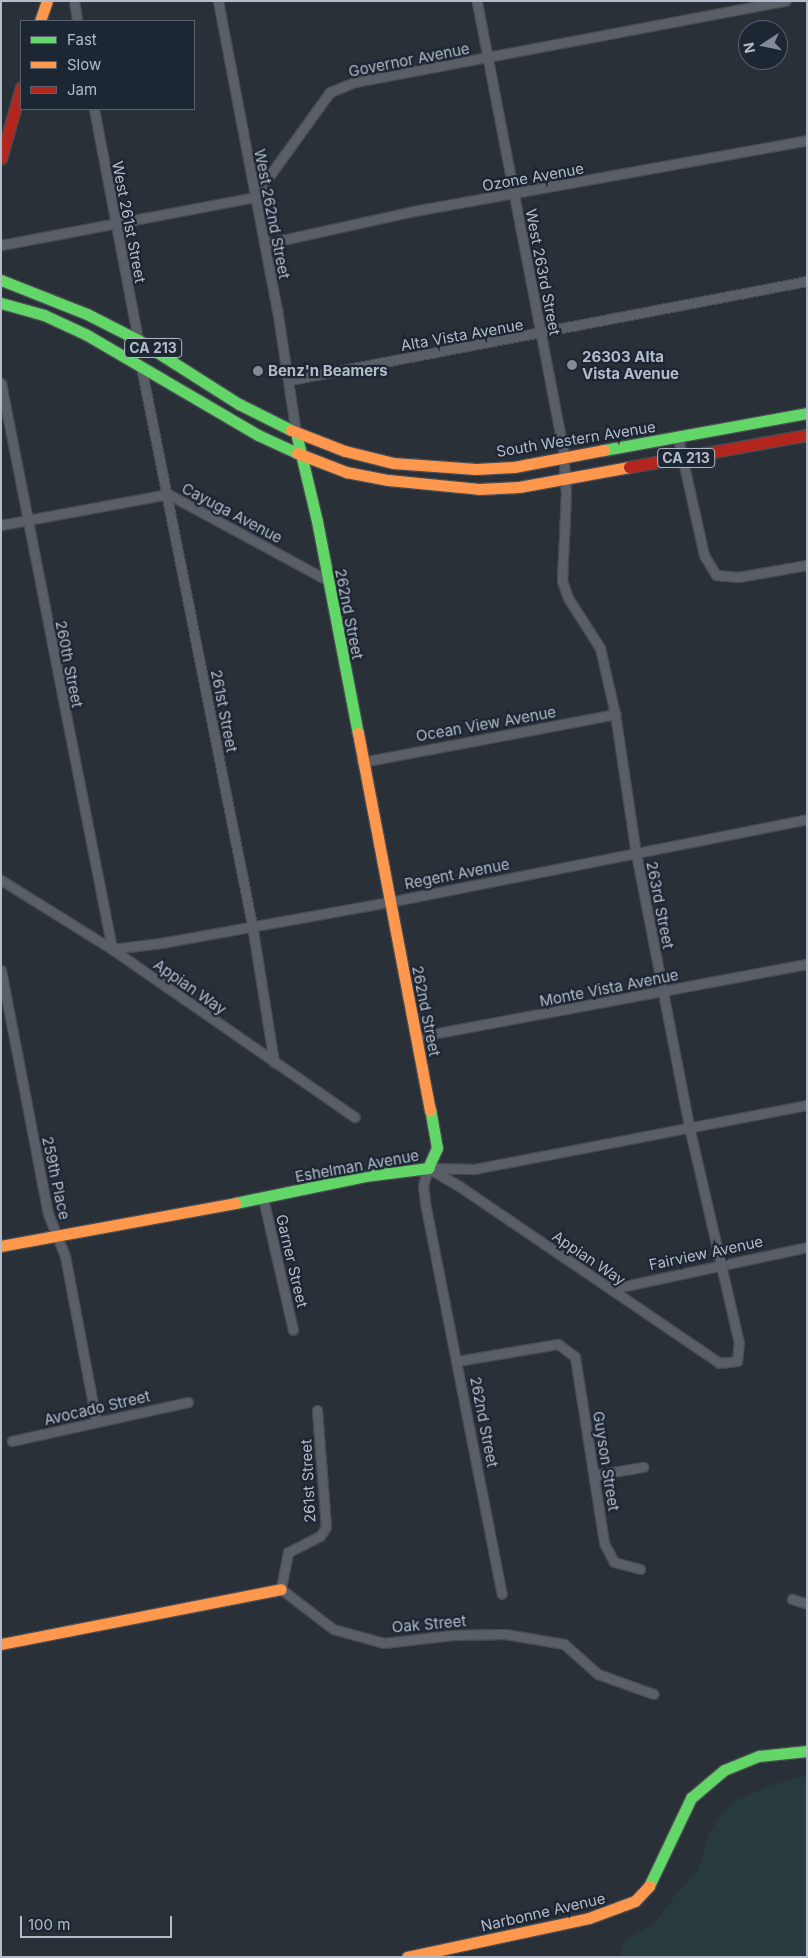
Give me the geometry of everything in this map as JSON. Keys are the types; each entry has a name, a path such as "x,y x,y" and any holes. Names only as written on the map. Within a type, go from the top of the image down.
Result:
{"main road":[{"path":"40,20 46,1"},
{"path":"1,158 20,92"},
{"name":"South Western Avenue","path":"1,280 69,306 138,340 239,404 296,433 345,451 393,462 430,467 514,467 564,460 807,413"},
{"name":"CA 213","path":"1,303 61,323 141,366 258,435 303,456 346,472 388,480 461,487 519,487 807,435"},
{"name":"262nd Street","path":"296,433 303,456 437,1148 428,1168"},
{"name":"Eshelman Avenue","path":"1,1246 263,1198 365,1176 428,1168"},
{"path":"1,1644 281,1589"},
{"name":"Narbonne Avenue","path":"407,1957 589,1918 635,1901 648,1888 691,1798 724,1770 759,1756 807,1751"}],"street":[{"path":"74,1 78,20"},
{"name":"West 262nd Street","path":"218,1 290,380 296,433"},
{"name":"West 263rd Street","path":"477,1 542,333 564,460"},
{"name":"Governor Avenue","path":"254,197 330,92 355,82 488,59 785,1"},
{"name":"West 261st Street","path":"94,110 114,223 138,340"},
{"name":"Ozone Avenue","path":"264,244 414,211 514,195 807,140"},
{"path":"1,245 254,197"},
{"name":"Alta Vista Avenue","path":"290,380 807,281"},
{"name":"261st Street","path":"141,366 168,494 252,925 274,1062"},
{"name":"260th Street","path":"1,383 3,405 112,949"},
{"path":"678,438 704,555 716,575 738,577 807,565"},
{"name":"263rd Street","path":"564,460 562,581 568,598 600,648 615,714 636,854 689,1126 739,1343 736,1361"},
{"name":"Cayuga Avenue","path":"1,525 168,494 327,580"},
{"name":"Ocean View Avenue","path":"362,762 615,714"},
{"name":"Regent Avenue","path":"112,949 161,944 252,925 389,902 807,819"},
{"name":"Appian Way","path":"3,884 112,949 355,1117"},
{"name":"Monte Vista Avenue","path":"416,1037 807,964"},
{"name":"259th Place","path":"1,970 48,1214 65,1256 96,1420"},
{"name":"Eshelman Avenue","path":"428,1168 474,1169 689,1126 807,1105"},
{"name":"Appian Way","path":"428,1168 719,1363 736,1361"},
{"name":"262nd Street","path":"428,1168 424,1185 426,1208 502,1594"},
{"name":"Garner Street","path":"263,1198 293,1330"},
{"name":"Fairview Avenue","path":"611,1289 721,1262 807,1247"},
{"name":"Guyson Street","path":"457,1361 558,1344 575,1357 608,1554 618,1564 640,1569"},
{"name":"Avocado Street","path":"12,1441 71,1430 96,1420 188,1402"},
{"name":"261st Street","path":"281,1589 288,1552 320,1536 326,1527 317,1410"},
{"path":"595,1475 643,1467"},
{"name":"Oak Street","path":"281,1589 333,1629 384,1643 453,1635 505,1634 564,1644 598,1674 654,1694"},
{"path":"792,1599 807,1604"}],"green space":[{"path":"807,1775 807,1957 619,1957 624,1941 655,1923 677,1893 698,1871 709,1835 719,1818 737,1800 768,1786"}],"traffic: fast":[{"path":"1,280 87,314 138,340 239,404 291,430"},
{"path":"1,303 44,315 87,335 258,435 297,453"},
{"path":"604,450 807,413"},
{"path":"296,433 317,521 358,733"},
{"path":"235,1203 365,1176 428,1168 437,1148 430,1110"},
{"path":"649,1886 691,1798 724,1770 759,1756 807,1751"}],"traffic: slow":[{"path":"40,20 47,1"},
{"path":"291,430 345,451 393,463 476,469 514,467 604,450"},
{"path":"297,453 346,472 388,480 479,489 519,487 629,467"},
{"path":"358,733 430,1110"},
{"path":"1,1246 235,1203"},
{"path":"1,1644 281,1589"},
{"path":"407,1957 589,1918 635,1901 649,1886"}],"traffic: jam":[{"path":"1,158 20,92"},
{"path":"629,467 807,435"}],"place":[{"name":"26303 Alta Vista Avenue","path":"572,365"},
{"name":"Benz'n Beamers","path":"258,371"}]}
